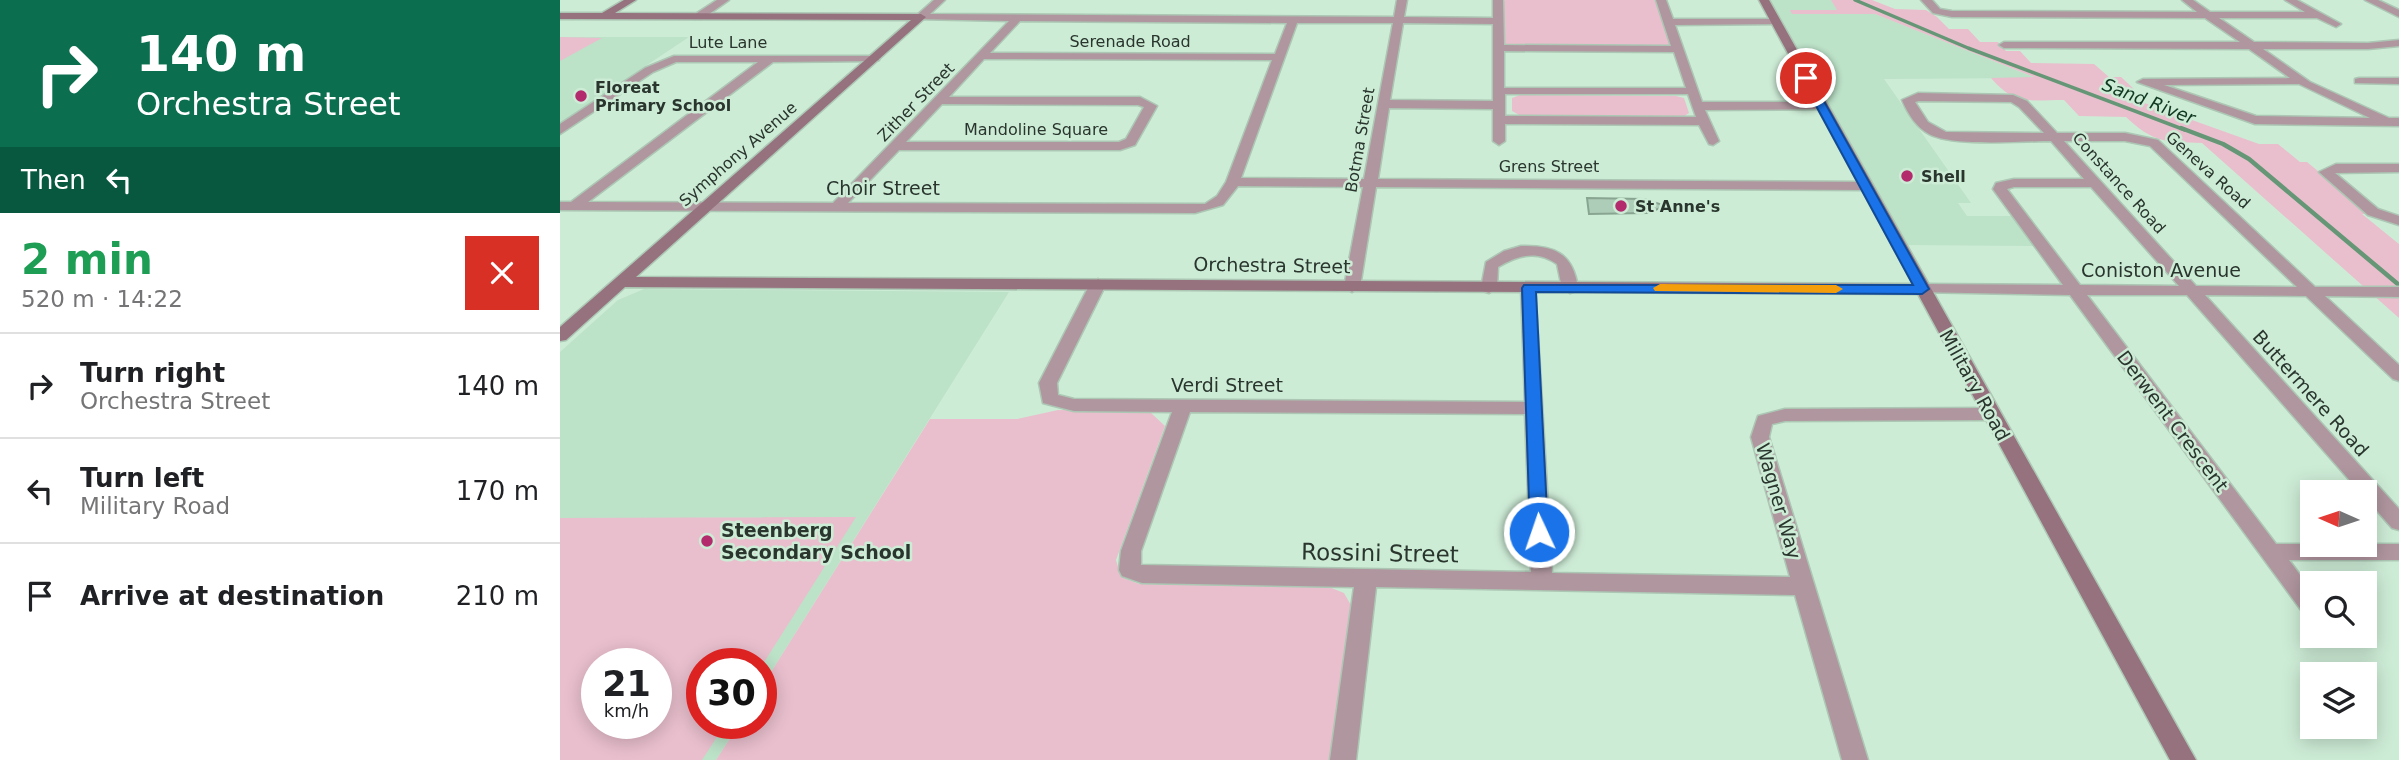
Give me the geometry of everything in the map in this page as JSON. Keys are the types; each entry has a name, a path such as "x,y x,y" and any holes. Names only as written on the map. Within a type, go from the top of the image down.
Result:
{"street":[{"path":"603,16 631,0"},
{"path":"698,16 724,0"},
{"name":"Symphony Avenue","path":"560,336 940,0"},
{"name":"Botma Street","path":"1352,287 1402,0"},
{"path":"1498,0 1499,141"},
{"path":"1661,0 1703,121 1713,141"},
{"path":"1926,0 1937,11 1947,13 2320,15"},
{"path":"2187,0 2302,81 2396,125"},
{"path":"2290,0 2336,24"},
{"path":"2370,0 2399,14"},
{"name":"Military Road","path":"1764,3 2183,760"},
{"path":"2060,14 2093,45"},
{"path":"560,16 1498,21"},
{"name":"Zither Street","path":"837,207 1017,18"},
{"path":"1233,182 1293,19"},
{"path":"1669,22 1775,22"},
{"path":"2376,46 2379,43 2399,43"},
{"path":"2004,45 2376,46 2399,58"},
{"path":"1500,48 1678,49"},
{"name":"Serenade Road","path":"981,56 1279,57"},
{"name":"Lute Lane","path":"560,130 668,60 690,57 875,58"},
{"path":"560,216 567,205 772,57"},
{"path":"2177,80 2201,103"},
{"path":"2302,81 2143,82 2260,121 2396,125"},
{"path":"2359,81 2399,81"},
{"path":"1499,91 1693,91"},
{"name":"Geneva Road","path":"2018,101 1996,97 1918,97 1908,100 1928,130 1943,136 2133,138 2154,143 2312,292"},
{"name":"Mandoline Square","path":"895,146 1120,146 1131,142 1151,106 1140,101 939,100"},
{"name":"Constance Road","path":"2018,101 2054,137 2191,291"},
{"path":"1385,104 1498,105"},
{"path":"1698,106 1822,106"},
{"path":"1500,120 1703,121"},
{"path":"2399,168 2336,168 2326,172 2373,212 2399,220"},
{"name":"Grens Street","path":"1233,182 1866,186"},
{"name":"Choir Street","path":"567,205 1205,209 1224,199 1233,182"},
{"name":"Derwent Crescent","path":"2095,183 2014,183 2001,186 2000,189 2300,592"},
{"path":"1489,288 1491,265 1520,251 1542,252 1563,262 1567,267 1570,288"},
{"name":"Orchestra Street","path":"621,282 1922,289"},
{"name":"Verdi Street","path":"1098,284 1048,383 1049,399 1074,405 1532,408"},
{"path":"1529,288 1532,408 1542,582"},
{"name":"Coniston Avenue","path":"1922,289 2395,292"},
{"name":"Buttermere Road","path":"2191,291 2399,522"},
{"path":"2312,292 2399,375"},
{"name":"Rossini Street","path":"1183,406 1131,551 1130,570 1155,576 1804,586"},
{"name":"Wagner Way","path":"1855,760 1760,437 1764,420 1786,415 1991,414"},
{"path":"2271,552 2399,552"},
{"path":"1343,760 1366,579"}],"shaded area":[{"path":"1654,0 1671,44 1661,47 1507,45 1503,43 1502,2"},
{"path":"1764,0 1831,0 1838,10 1791,11 1793,14 1875,14 2036,78 1884,79 1971,203 1958,203 1967,216 2014,216 2036,246 1898,245"},
{"path":"1831,0 1872,0 1895,9 1926,10 1949,29 1968,29 1980,42 1998,42 2006,51 2020,51 2031,63 2094,64 2109,77 2121,77 2134,89 2125,96 2259,144 2278,144 2300,162 2307,162 2370,214 2362,214 2399,244 2399,318 2202,143 2161,139 2144,132 2126,117 2079,116 2064,100 2024,100 2016,97 1991,78 2034,77 1875,14 1792,14 1790,10 1837,10"},
{"name":"Floreat Primary School","path":"560,37 689,37 560,123"},
{"path":"560,37 602,38 560,61"},
{"path":"1520,95 1676,96 1684,98 1689,113 1683,117 1521,116 1512,111 1512,98"},
{"name":"Steenberg Secondary School","path":"644,289 1009,292 777,662 777,648 686,648 686,739 730,739 716,760 560,760 560,352 618,300"},
{"path":"1058,410 1149,411 1165,426 1116,560 1121,577 1139,584 1329,587 1344,593 1352,607 1334,760 716,760 730,739 777,739 777,663 930,419 1017,419"},
{"path":"856,517 773,648 686,648 686,739 716,739 702,760 560,760 560,518"}],"building":[{"name":"St Anne's","path":"1587,198 1644,199 1666,206 1647,213 1589,214"}],"waterway":[{"name":"Sand River","path":"1855,0 1968,48 2185,130"},
{"name":"Sand River","path":"2181,128 2223,144 2249,159 2399,285"}],"slow traffic":[{"path":"1660,288 1836,289"}],"place":[{"name":"Floreat Primary School","path":"581,96"},
{"name":"Shell","path":"1907,176"},
{"name":"St Anne's","path":"1621,206"},
{"name":"Steenberg Secondary School","path":"707,541"}],"route":[{"path":"1539,532 1529,288 1922,289 1806,78"}]}
